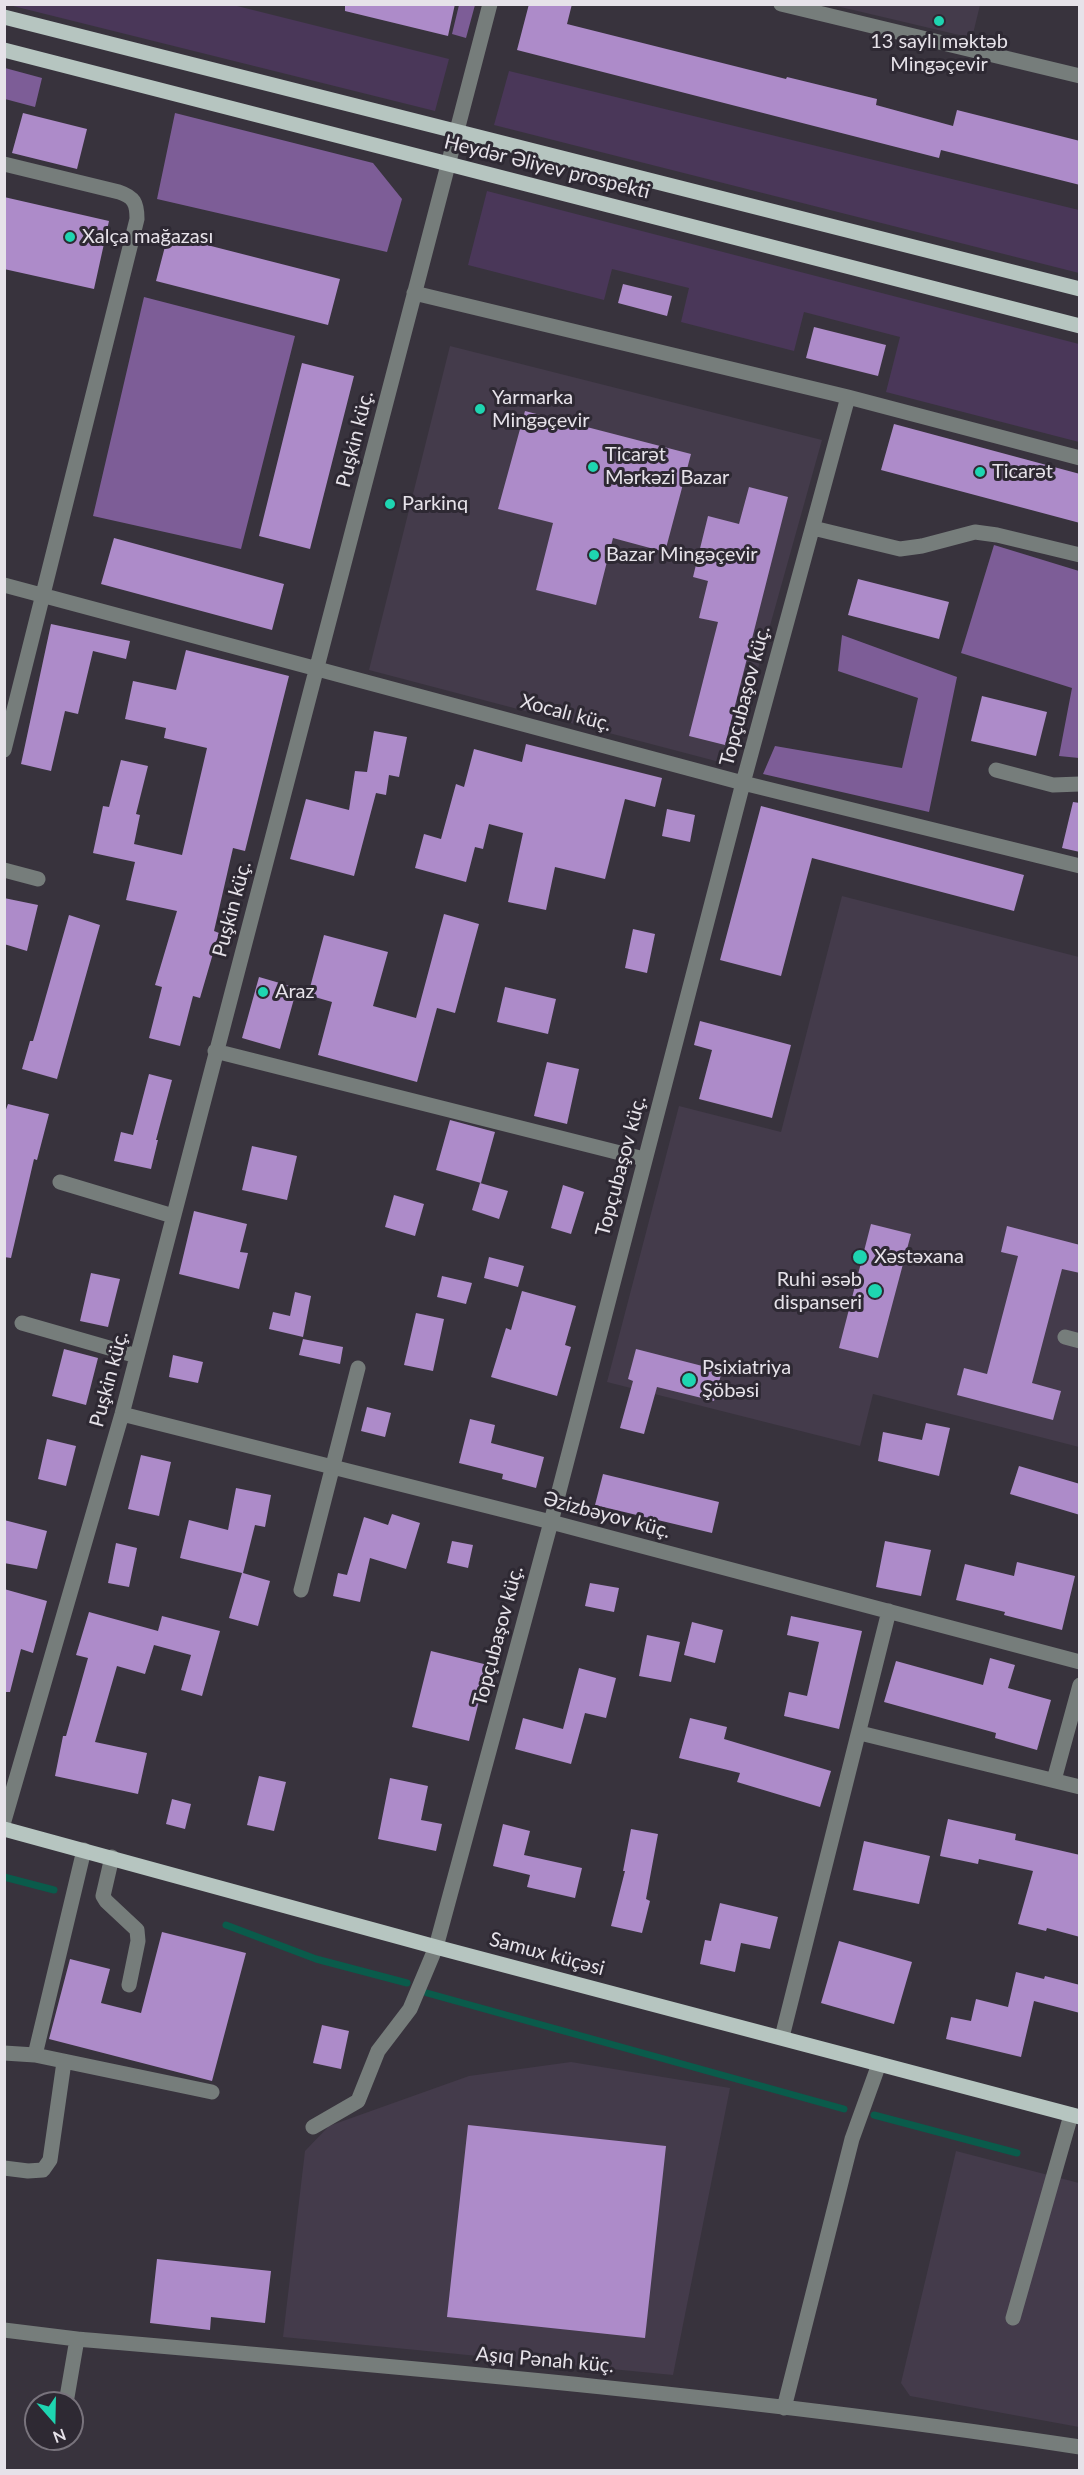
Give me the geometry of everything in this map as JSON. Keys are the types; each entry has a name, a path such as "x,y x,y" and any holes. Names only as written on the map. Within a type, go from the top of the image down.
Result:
{"main road":[{"name":"Heydər Əliyev prospekti","path":"4,17 457,130 1080,290"},
{"name":"Heydər Əliyev prospekti","path":"4,50 1080,326"},
{"name":"Samux küçəsi","path":"4,1829 436,1947 1075,2116"}],"street":[{"name":"Puşkin küç.","path":"4,1821 122,1414 490,4"},
{"path":"781,4 1080,76"},
{"path":"4,164 119,192 130,196 137,206 137,219 4,750"},
{"path":"414,293 849,397 1080,458"},
{"name":"Topçubaşov küç.","path":"313,2127 358,2101 378,2051 410,2009 436,1947 551,1522 743,783 849,397"},
{"path":"813,528 900,549 922,546 975,532 998,535 1080,555"},
{"name":"Xocalı küç.","path":"4,585 743,783 1080,866"},
{"path":"996,770 1053,785 1080,784"},
{"path":"4,870 38,879"},
{"path":"215,1051 644,1159"},
{"path":"60,1182 173,1216"},
{"path":"22,1323 137,1356"},
{"path":"301,1590 358,1368"},
{"name":"Əzizbəyov küç.","path":"122,1414 551,1522 1080,1662"},
{"path":"782,2037 889,1611"},
{"path":"1054,1780 1080,1685"},
{"path":"860,1733 1080,1786"},
{"path":"35,2055 84,1850"},
{"path":"112,1857 103,1896 137,1930 138,1941 129,1985"},
{"path":"4,2053 35,2055 212,2092"},
{"path":"4,2168 43,2170 50,2160 64,2062"},
{"path":"784,2408 852,2139 879,2064"},
{"path":"1013,2318 1075,2116"},
{"name":"Aşıq Pənah küç.","path":"4,2330 77,2339 638,2390 927,2424 1080,2447"},
{"path":"68,2391 77,2339"}],"shaded area":[{"path":"9,5 233,5 449,59 435,111"},
{"path":"459,5 475,5 466,38 452,34"},
{"name":"13 saylı məktəb Mingəçevir","path":"832,5 980,5 972,38"},
{"path":"5,68 42,78 35,107 5,99"},
{"path":"509,71 1079,210 1079,273 494,125"},
{"path":"175,113 373,163 402,199 387,252 157,199"},
{"path":"487,191 1079,344 1079,442 886,392 900,337 804,312 794,351 681,322 689,288 612,269 604,300 468,265"},
{"path":"144,297 295,336 241,549 93,516"},
{"name":"Bazar Mingəçevir","path":"450,346 822,440 731,765 369,670"},
{"path":"994,545 1079,571 1079,758 1059,756 1072,688 961,653"},
{"path":"842,635 957,677 929,812 763,774 775,746 902,768 918,698 838,671"},
{"name":"Xəstəxana","path":"842,896 1079,957 1079,1447 873,1394 860,1446 607,1382 679,1106 781,1132"},
{"path":"571,2062 730,2088 673,2375 283,2337 305,2151 329,2126 469,2076"},
{"path":"956,2151 1079,2183 1079,2427 910,2396 901,2383"}],"building":[{"path":"345,4 455,4 448,36 345,11"},
{"path":"529,4 572,4 567,24 786,79 787,77 877,99 876,105 953,126 957,110 1080,141 1080,185 941,150 939,158 517,50"},
{"path":"23,113 87,129 77,169 12,153"},
{"path":"4,197 109,221 94,289 4,269"},
{"path":"168,235 340,279 328,325 156,281"},
{"path":"623,284 672,296 667,316 618,303"},
{"path":"814,327 886,345 878,376 806,358"},
{"path":"302,363 354,376 310,549 259,536"},
{"path":"525,411 691,454 665,552 613,538 596,605 536,590 553,523 498,509"},
{"name":"Ticarət","path":"894,424 1080,474 1080,523 881,470"},
{"path":"749,487 788,497 725,745 689,736 718,622 699,618 708,581 693,577 708,516 739,524"},
{"path":"114,538 284,584 272,630 101,584"},
{"path":"858,579 949,602 939,639 848,615"},
{"path":"51,624 130,641 126,659 93,651 78,714 65,711 51,771 21,764"},
{"path":"186,650 289,676 245,851 233,848 214,931 219,933 200,998 193,996 180,1046 149,1038 162,987 155,985 177,911 126,900 135,862 93,853 103,806 109,807 121,760 148,766 136,814 140,815 134,844 182,855 207,748 164,738 166,728 125,719 133,681 176,690"},
{"path":"982,696 1047,712 1036,756 971,741"},
{"path":"374,731 407,737 399,777 389,775 386,795 376,793 354,876 290,859 306,799 349,810 355,771 367,772"},
{"path":"526,744 662,778 655,807 625,799 605,879 555,867 546,910 508,902 523,833 489,824 483,849 475,847 466,882 415,868 424,834 441,839 456,784 464,787 474,749 522,762"},
{"path":"1073,802 1080,803 1080,852 1062,848"},
{"path":"761,806 1024,875 1014,911 812,858 781,976 720,960"},
{"path":"667,809 695,815 690,842 662,836"},
{"path":"4,898 38,905 27,951 4,944"},
{"path":"444,914 479,924 455,1013 437,1008 417,1082 318,1055 332,1002 308,995 324,935 388,952 373,1006 416,1018"},
{"path":"69,915 100,925 57,1079 22,1069 30,1041 33,1041"},
{"path":"633,929 655,934 647,973 625,968"},
{"path":"259,977 297,988 280,1049 242,1038"},
{"path":"505,987 556,999 548,1034 497,1022"},
{"path":"700,1021 791,1045 772,1118 699,1099 712,1050 694,1045"},
{"path":"547,1062 579,1069 567,1124 534,1116"},
{"path":"149,1074 172,1080 151,1169 114,1161 121,1132 133,1135"},
{"path":"8,1104 49,1114 37,1160 34,1159 11,1258 4,1257 4,1115"},
{"path":"450,1120 495,1132 481,1183 436,1170"},
{"path":"252,1146 297,1156 287,1200 242,1190"},
{"path":"480,1183 508,1191 499,1219 472,1210"},
{"path":"563,1185 584,1192 571,1234 551,1228"},
{"path":"394,1195 424,1204 415,1236 385,1227"},
{"path":"194,1211 247,1224 240,1252 248,1253 239,1289 179,1274"},
{"name":"Ruhi əsəb dispanseri","path":"871,1224 911,1234 878,1358 839,1348"},
{"path":"1007,1226 1080,1245 1080,1273 1062,1269 1032,1383 1061,1391 1053,1420 957,1395 964,1368 987,1374 1018,1256 1001,1252"},
{"path":"489,1257 524,1266 518,1287 484,1278"},
{"path":"91,1273 120,1279 108,1327 80,1321"},
{"path":"442,1276 472,1283 466,1304 437,1297"},
{"path":"522,1291 576,1306 565,1345 571,1347 557,1396 491,1377 506,1328 511,1330"},
{"path":"295,1292 311,1296 303,1337 269,1329 273,1312 290,1316"},
{"path":"416,1313 444,1319 433,1371 404,1365"},
{"path":"303,1339 343,1347 340,1364 299,1355"},
{"path":"64,1349 98,1358 86,1405 52,1396"},
{"path":"636,1349 722,1371 714,1401 657,1387 644,1434 620,1428 633,1381 628,1379"},
{"path":"173,1355 203,1362 198,1383 169,1377"},
{"path":"367,1407 391,1413 385,1437 361,1431"},
{"path":"470,1419 495,1425 491,1443 544,1457 536,1488 502,1479 503,1474 459,1463"},
{"path":"926,1423 950,1428 939,1476 878,1461 883,1432 922,1440"},
{"path":"47,1439 76,1446 66,1486 38,1479"},
{"path":"141,1455 171,1462 159,1516 128,1509"},
{"path":"1019,1466 1080,1484 1080,1515 1010,1494"},
{"path":"603,1474 719,1502 712,1533 595,1505"},
{"path":"236,1488 271,1495 265,1527 255,1525 243,1573 270,1581 258,1626 229,1618 242,1573 180,1558 189,1520 228,1530"},
{"path":"392,1514 420,1523 406,1569 370,1558 360,1602 333,1596 338,1573 347,1575 364,1517 388,1525"},
{"path":"4,1520 47,1531 37,1569 4,1563"},
{"path":"452,1541 473,1545 468,1568 447,1563"},
{"path":"885,1541 931,1550 921,1596 876,1587"},
{"path":"116,1543 137,1548 129,1587 108,1583"},
{"path":"1017,1562 1075,1576 1062,1630 956,1600 965,1564 1014,1576"},
{"path":"590,1583 619,1588 614,1612 585,1606"},
{"path":"4,1589 47,1601 33,1653 21,1649 10,1692 4,1692"},
{"path":"89,1612 158,1631 162,1616 220,1631 202,1696 181,1690 191,1655 154,1645 145,1674 117,1666 95,1742 147,1753 138,1794 55,1776 63,1736 66,1736 88,1658 76,1655"},
{"path":"791,1616 862,1631 839,1729 784,1716 789,1692 807,1696 819,1642 787,1635"},
{"path":"692,1622 723,1630 715,1663 684,1655"},
{"path":"647,1635 680,1642 671,1682 639,1676"},
{"path":"431,1651 488,1665 469,1741 412,1727"},
{"path":"990,1658 1015,1665 1008,1688 1051,1700 1037,1750 995,1738 996,1733 884,1702 896,1661 983,1685"},
{"path":"579,1668 616,1678 606,1718 585,1713 571,1764 515,1749 523,1718 563,1729"},
{"path":"690,1718 727,1727 724,1739 831,1771 820,1807 737,1782 740,1773 679,1758"},
{"path":"259,1776 286,1782 274,1831 247,1825"},
{"path":"390,1778 428,1786 421,1820 442,1824 436,1851 378,1839"},
{"path":"172,1799 191,1804 185,1829 166,1824"},
{"path":"948,1819 1016,1834 1015,1840 1080,1855 1080,1937 1047,1928 1046,1931 1018,1924 1033,1871 979,1859 978,1864 940,1856"},
{"path":"503,1824 530,1831 524,1855 582,1868 575,1898 527,1887 530,1875 493,1866"},
{"path":"631,1829 658,1834 646,1899 650,1901 642,1933 611,1926 625,1871 623,1871"},
{"path":"864,1841 930,1856 919,1904 853,1890"},
{"path":"720,1903 778,1917 770,1949 741,1943 735,1972 700,1964 705,1940 711,1941"},
{"path":"162,1932 246,1953 212,2081 49,2039 70,1959 110,1969 101,2003 141,2013"},
{"path":"839,1941 912,1962 894,2024 821,2003"},
{"path":"1016,1972 1044,1979 1045,1976 1080,1985 1080,2013 1034,2001 1021,2057 946,2039 951,2017 971,2021 976,1999 1008,2007"},
{"path":"322,2025 349,2031 341,2069 313,2063"},
{"path":"468,2125 666,2146 645,2338 447,2317"},
{"path":"157,2259 271,2271 265,2323 211,2317 210,2330 150,2323"}],"waterway":[{"path":"4,1877 54,1890"},
{"path":"226,1925 316,1959 407,1983"},
{"path":"427,1993 844,2109"},
{"path":"874,2115 1017,2153"}],"place":[{"name":"13 saylı məktəb Mingəçevir","path":"939,21"},
{"name":"Xalça mağazası","path":"70,237"},
{"name":"Yarmarka Mingəçevir","path":"480,409"},
{"name":"Ticarət Mərkəzi Bazar","path":"593,467"},
{"name":"Ticarət","path":"980,472"},
{"name":"Parkinq","path":"390,504"},
{"name":"Bazar Mingəçevir","path":"594,555"},
{"name":"Araz","path":"263,992"},
{"name":"Xəstəxana","path":"860,1257"},
{"name":"Ruhi əsəb dispanseri","path":"875,1291"},
{"name":"Psixiatriya Şöbəsi","path":"689,1380"}]}
